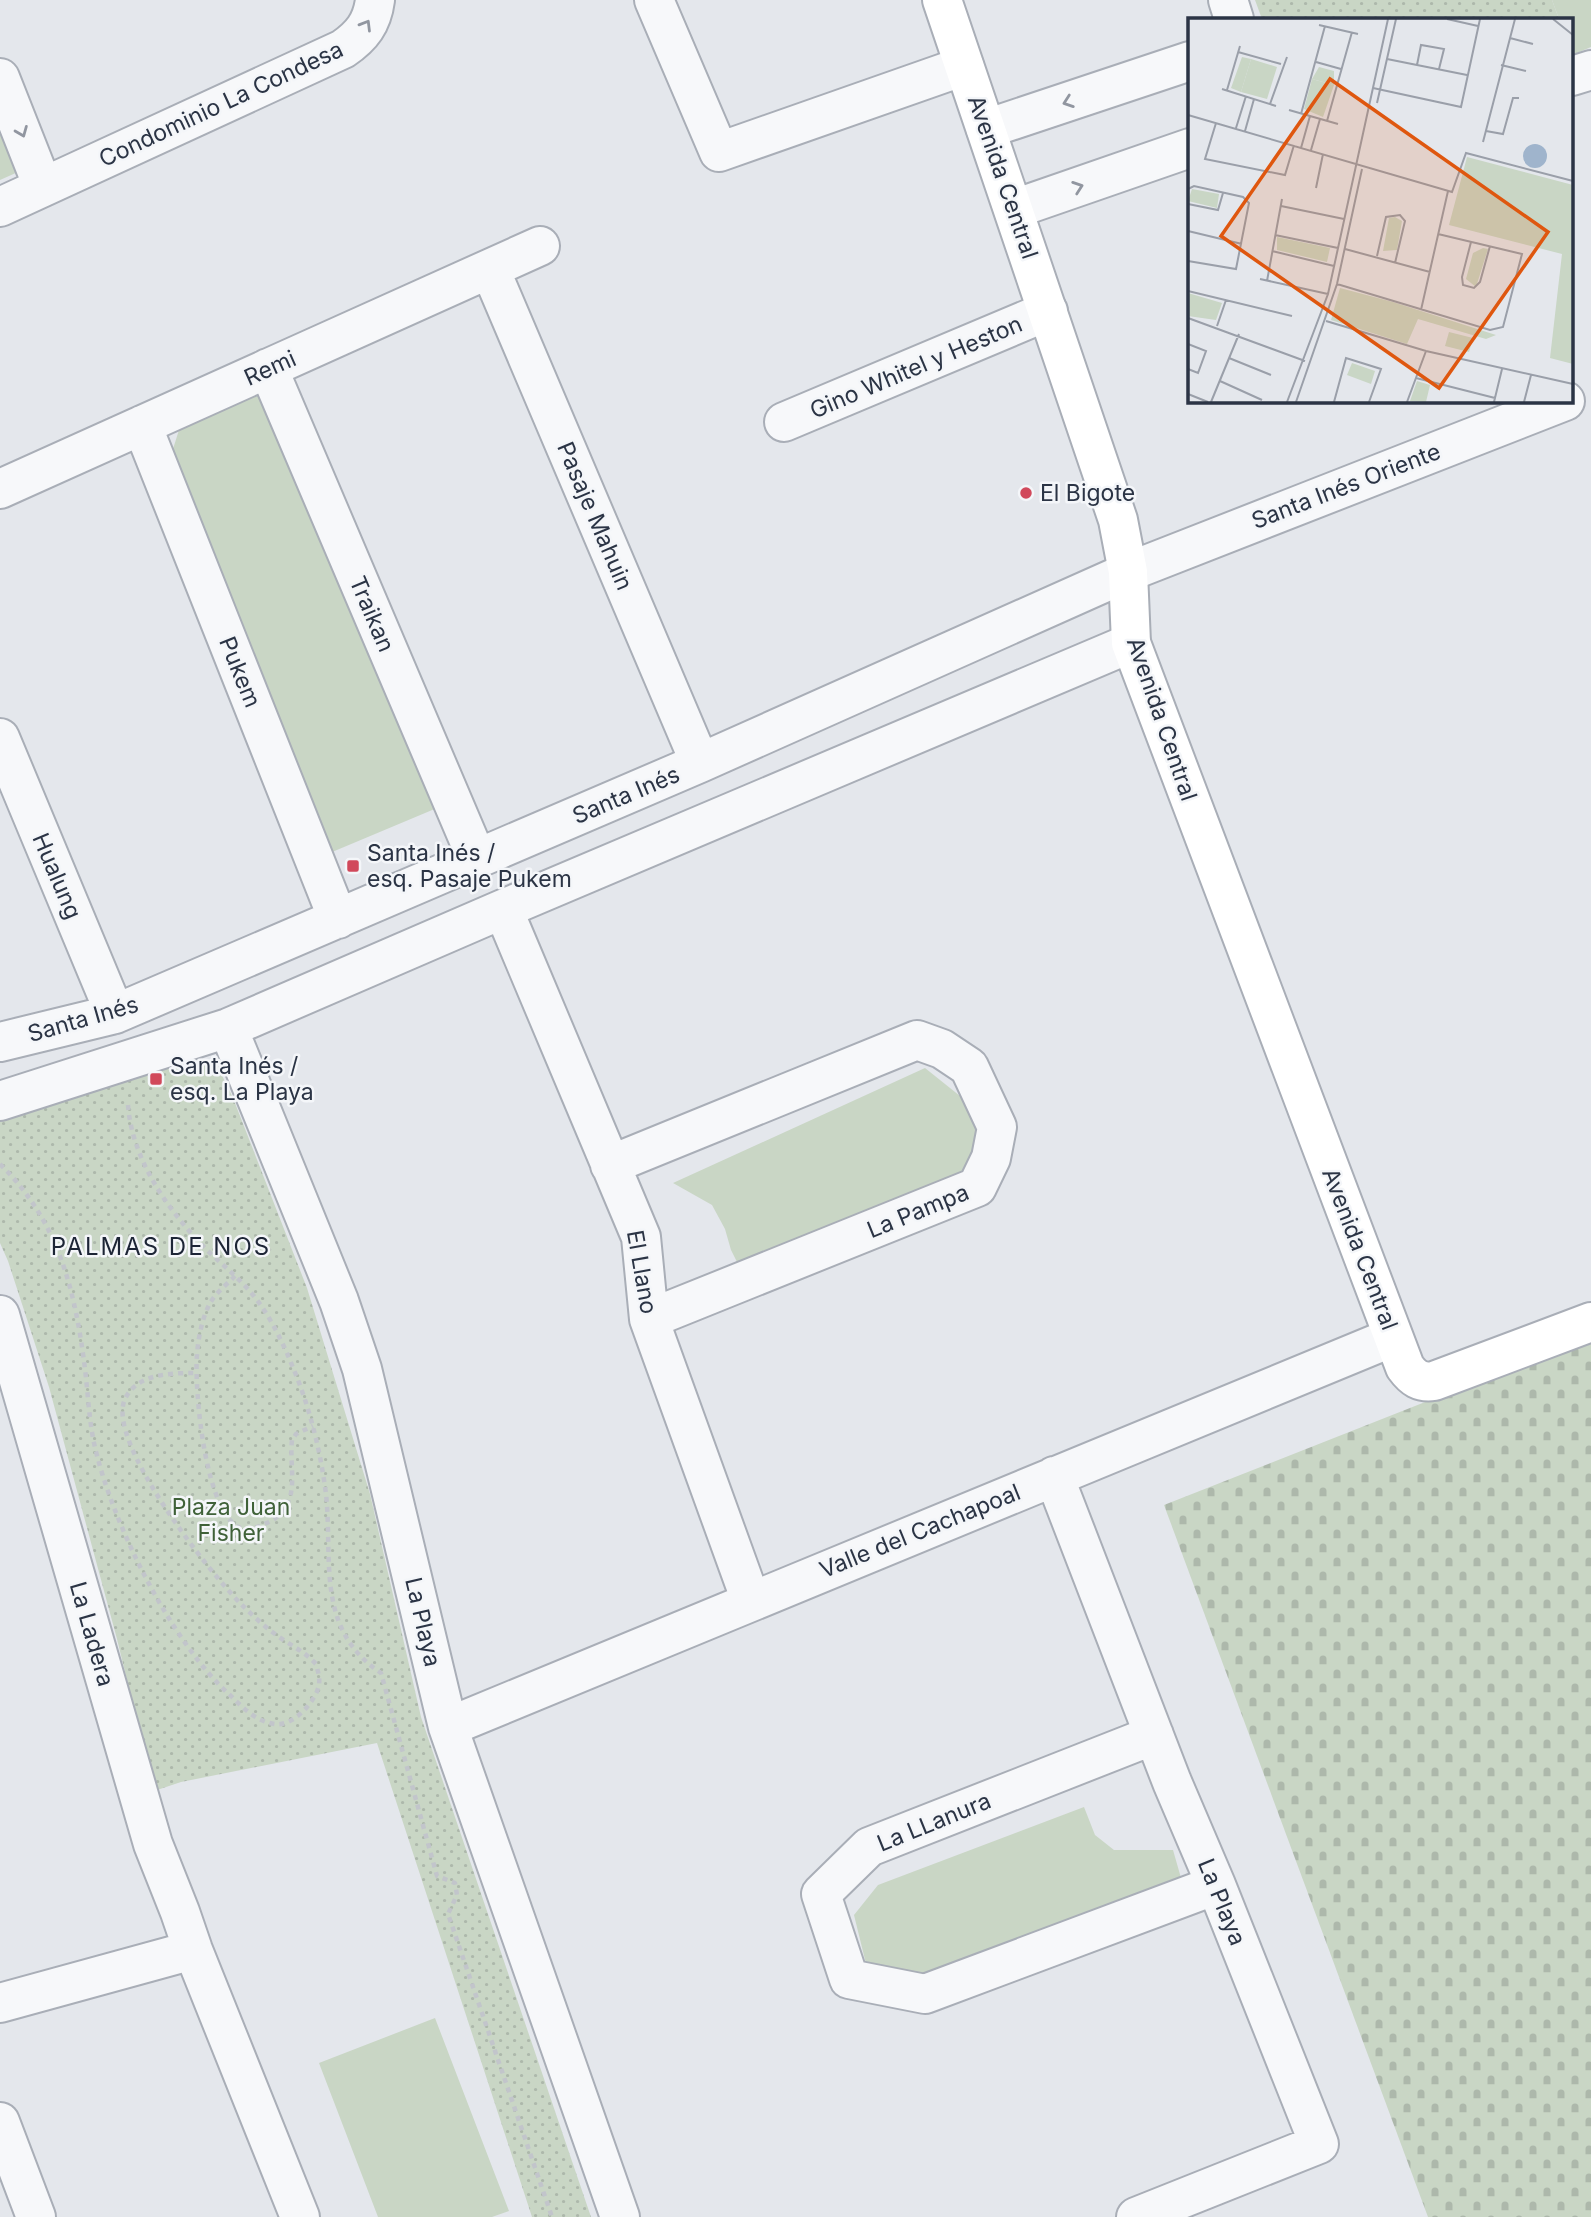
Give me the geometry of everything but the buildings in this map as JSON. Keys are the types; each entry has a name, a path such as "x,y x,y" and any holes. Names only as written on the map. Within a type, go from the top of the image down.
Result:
{"street":[{"name":"Condominio La Condesa","path":"0,207 343,49 356,40 366,28 375,0"},
{"path":"654,0 719,152 964,66"},
{"name":"Avenida Central","path":"942,0 1118,520 1128,572 1131,643 1405,1367 1410,1375 1418,1380 1434,1381 1591,1322"},
{"path":"1228,0 1234,18"},
{"path":"986,129 1188,62"},
{"path":"1574,75 1591,69"},
{"path":"0,78 43,187"},
{"path":"1014,209 1188,149"},
{"name":"Remi","path":"0,489 540,246"},
{"name":"Pasaje Mahuin","path":"490,269 700,763"},
{"name":"Gino Whitel y Heston","path":"784,422 1048,311"},
{"name":"Traikan","path":"268,368 477,859"},
{"path":"1574,397 1591,390"},
{"name":"Santa Inés Oriente","path":"1128,572 1562,402"},
{"name":"Pukem","path":"142,425 338,919"},
{"name":"Santa Inés","path":"0,1042 115,1014 700,763 1128,572"},
{"path":"0,1101 228,1028 1131,643"},
{"name":"Hualung","path":"0,738 115,1014"},
{"name":"El Llano","path":"503,909 641,1237 649,1319 751,1601"},
{"name":"La Playa","path":"228,1028 339,1301 362,1369 448,1727 620,2217"},
{"name":"La Pampa","path":"610,1165 917,1040 942,1049 969,1067 997,1128 991,1158 977,1187 649,1319"},
{"name":"La Ladera","path":"0,1315 153,1844 300,2217"},
{"name":"Valle del Cachapoal","path":"448,1727 1393,1336"},
{"name":"La Playa","path":"1054,1476 1154,1735 1319,2144 1136,2217"},
{"name":"La LLanura","path":"1154,1735 869,1847 821,1894 849,1979 925,1994 1216,1885"},
{"path":"0,2003 193,1950"},
{"path":"0,2122 36,2217"}],"path":[{"path":"125,1062 132,1131 148,1173 192,1233 256,1300 278,1335 298,1380 313,1426 326,1495 328,1564 334,1607 340,1626 352,1648 381,1673 437,1876 455,1883 457,1895 448,1914 552,2217"},
{"path":"0,1164 30,1199 49,1227 65,1267 80,1332 94,1442 115,1512 130,1545 163,1608 199,1662 228,1694 250,1713 277,1725 287,1723 297,1716 314,1696 320,1675 316,1664 258,1620 218,1580 160,1499 124,1426 121,1412 125,1399 141,1382 158,1375 197,1373"},
{"path":"235,1276 210,1303 198,1343 197,1373 204,1445 211,1480 227,1517 242,1529 251,1529 275,1519 285,1509 291,1493 292,1440 296,1434 313,1426"}],"green space":[{"path":"1255,0 1552,0 1559,18 1262,18"},
{"path":"1552,0 1591,0 1591,47 1574,54 1574,18 1559,18"},
{"path":"0,133 18,172 0,180"},
{"path":"257,393 271,402 437,808 325,855 172,452 179,430"},
{"name":"Plaza Juan Fisher","path":"182,1052 217,1065 233,1098 307,1288 370,1494 421,1717 591,2217 532,2217 377,1743 181,1782 154,1791 117,1639 49,1387 0,1243 0,1113"},
{"path":"925,1068 960,1096 982,1126 970,1168 939,1195 743,1274 712,1205 673,1183"},
{"path":"1591,1344 1591,2217 1428,2217 1164,1505 1453,1391"},
{"path":"1084,1807 1095,1835 1114,1850 1173,1850 1185,1892 905,1991 871,1984 854,1915 878,1885"},
{"path":"435,2018 509,2211 492,2217 378,2217 319,2063"}],"place":[{"name":"El Bigote","path":"1026,493"},
{"name":"Santa Inés / esq. Pasaje Pukem","path":"353,866"},
{"name":"Santa Inés / esq. La Playa","path":"156,1079"}],"district":[{"name":"PALMAS DE NOS","path":"161,1247"}]}
